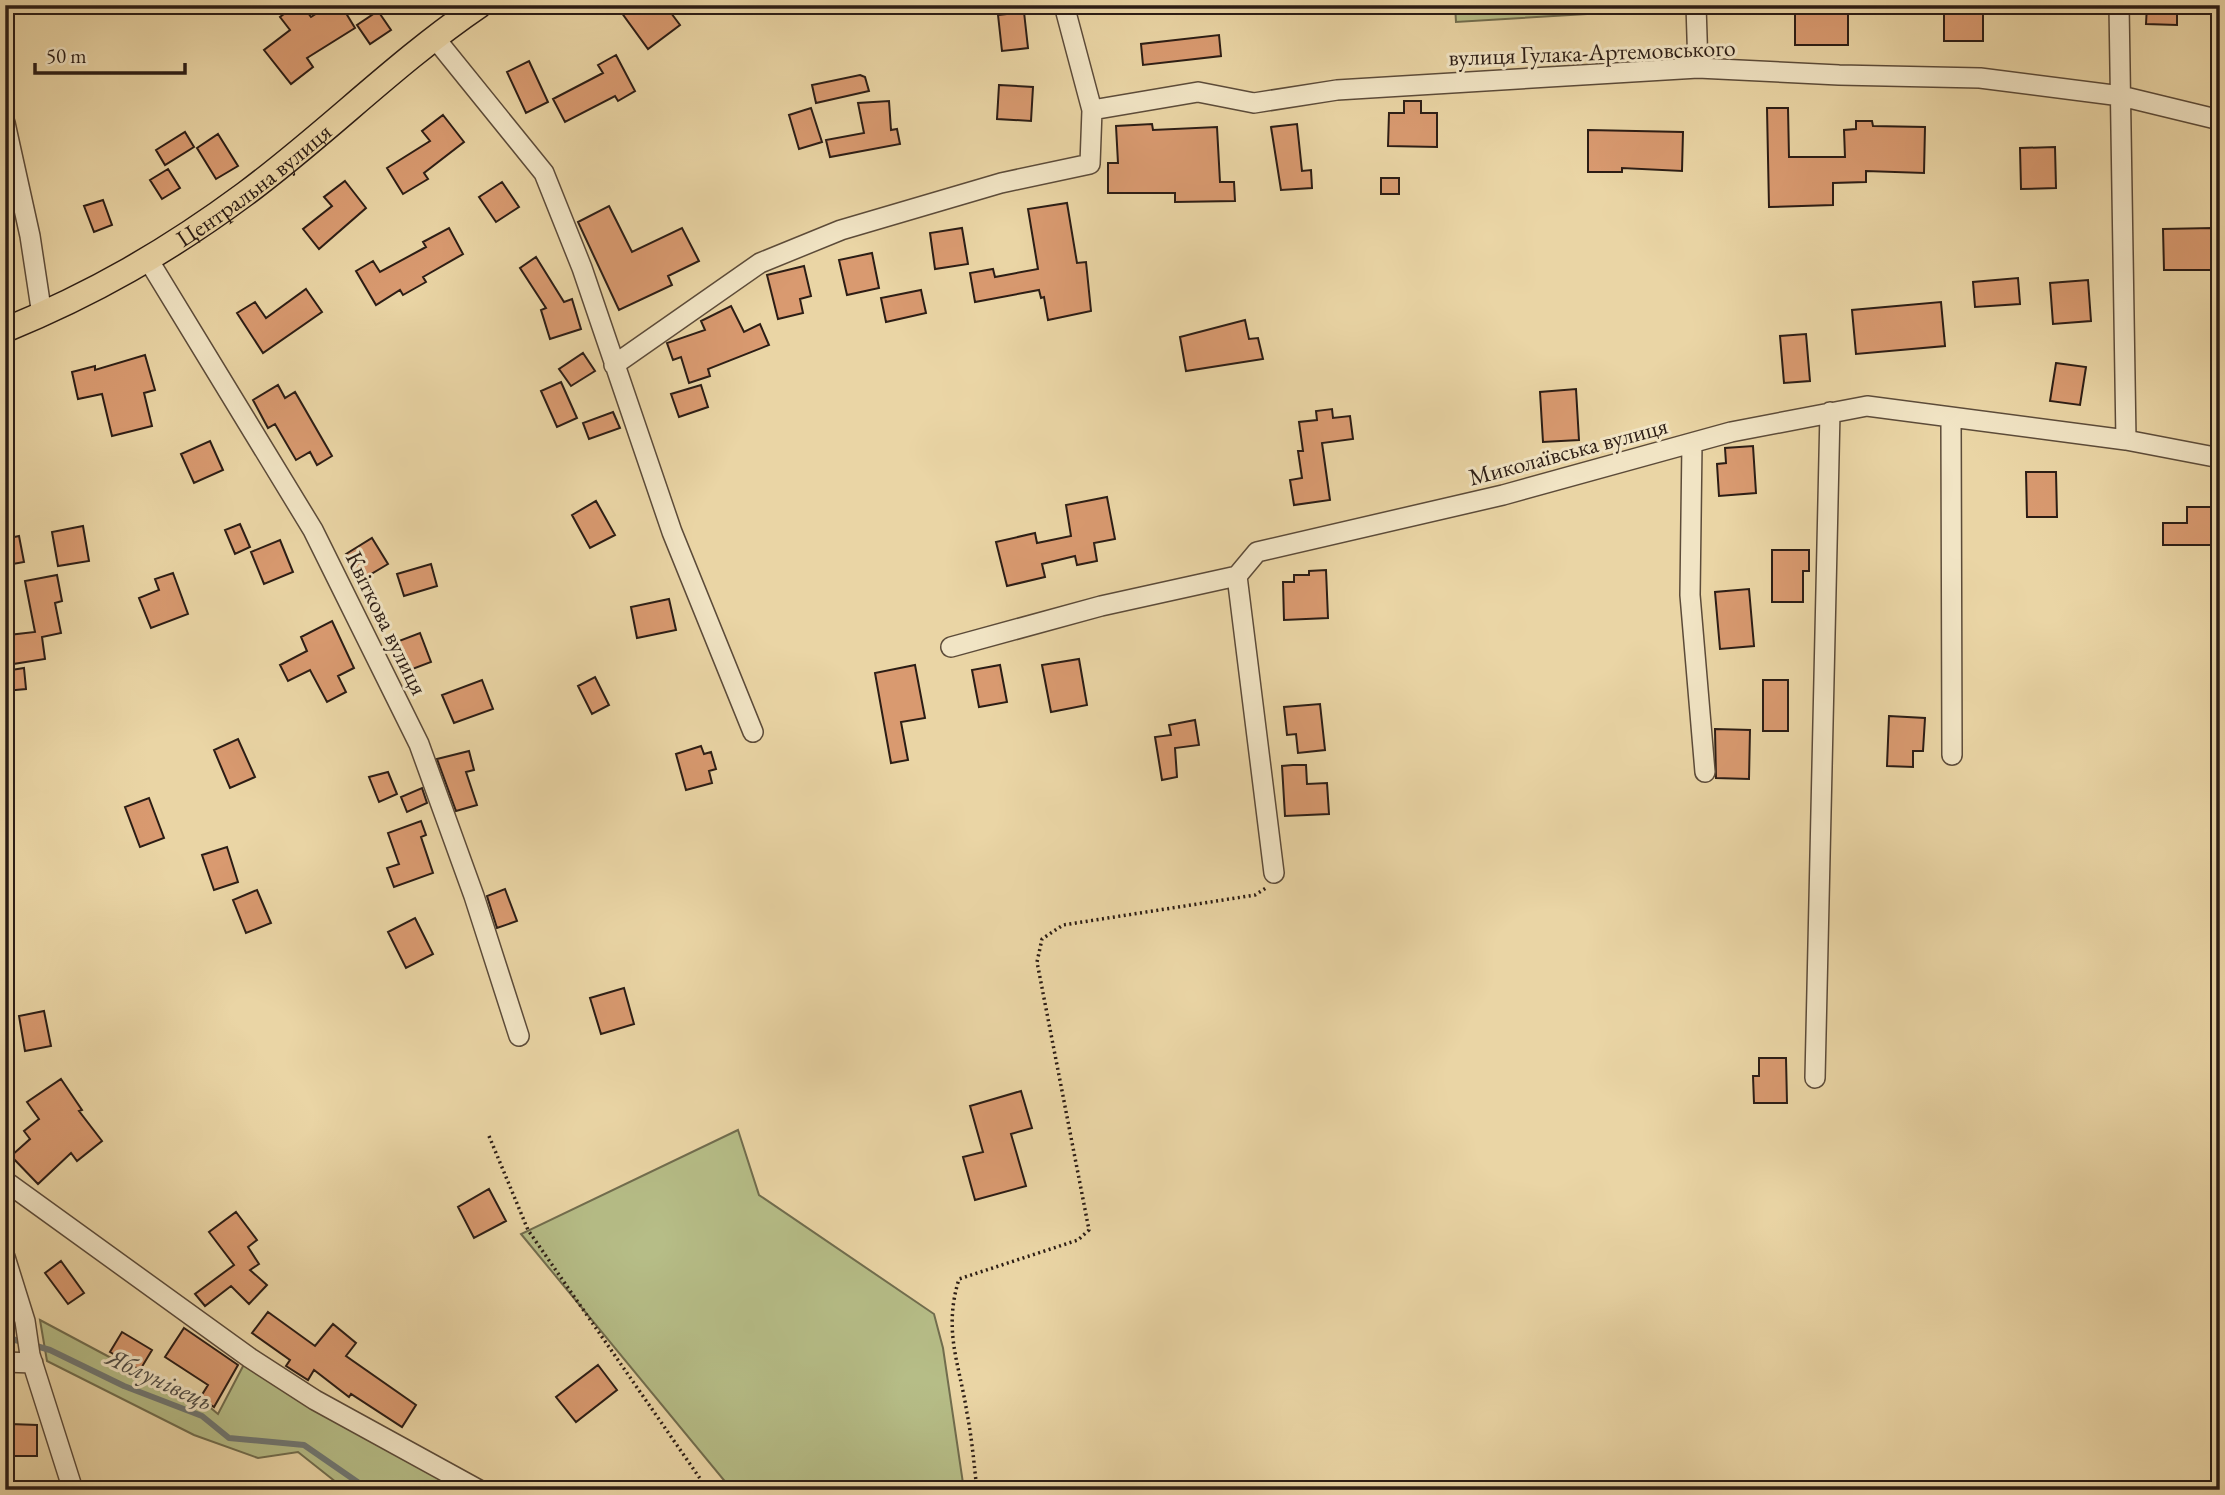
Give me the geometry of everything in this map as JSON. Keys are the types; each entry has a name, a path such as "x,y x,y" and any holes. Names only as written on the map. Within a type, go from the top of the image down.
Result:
{"main road":[{"name":"Центральна вулиця","path":"5,330 42,315 149,261 246,193 434,37 480,5"}],"street":[{"path":"614,365 760,263 841,230 1001,183 1090,164 1092,110 1064,5"},
{"path":"1696,5 1698,68"},
{"path":"2119,5 2126,440"},
{"path":"434,37 544,173 582,268 672,532 753,733"},
{"name":"вулиця Гулака-Артемовського","path":"1092,110 1198,92 1254,103 1337,90 1698,68 1980,78 2121,96 2220,120"},
{"path":"5,123 30,236 42,315"},
{"name":"Квіткова вулиця","path":"149,261 313,530 419,744 474,896 519,1036"},
{"name":"Миколаївська вулиця","path":"1237,576 1257,552 1503,495 1692,443 1867,406 2126,440 2220,458"},
{"path":"1815,1078 1830,412"},
{"path":"1951,417 1952,755"},
{"path":"1692,443 1690,595 1705,772"},
{"path":"951,647 1101,606 1237,576 1274,873"},
{"path":"5,1181 196,1316 250,1358 315,1400 479,1490"},
{"path":"5,1257 25,1321 32,1359 73,1490"},
{"path":"5,1362 32,1359"}],"path":[{"path":"977,1490 967,1412 953,1353 950,1306 959,1279 1078,1240 1089,1230 1037,962 1042,939 1063,926 1255,895 1267,887 1274,873"},
{"path":"489,1136 528,1230 708,1490"}],"green space":[{"path":"1455,5 1620,5 1620,12 1456,22"},
{"path":"738,1130 759,1195 934,1314 943,1348 964,1490 732,1490 521,1234"},
{"path":"7,1312 14,1352 5,1349"},
{"path":"40,1320 173,1391 201,1400 218,1414 252,1349 348,1410 470,1479 510,1490 346,1490 298,1452 258,1458 194,1435 47,1361"}],"building":[{"path":"296,5 302,5 311,17 330,5 341,5 355,28 307,58 313,67 291,84 264,50 290,30 280,17"},
{"path":"616,5 640,5 644,13 655,5 665,5 680,25 648,49"},
{"path":"1944,5 1983,5 1983,41 1944,41"},
{"path":"2147,5 2177,5 2177,25 2146,24"},
{"path":"1795,9 1848,10 1848,45 1795,45"},
{"path":"378,11 391,30 370,44 357,25"},
{"path":"1024,12 1028,48 1002,51 998,15"},
{"path":"1219,35 1221,56 1143,65 1141,44"},
{"path":"616,55 635,91 618,101 615,96 565,122 553,99 603,73 598,65"},
{"path":"529,61 548,102 526,113 507,72"},
{"path":"860,75 865,77 869,91 816,103 812,85"},
{"path":"999,85 1033,87 1031,121 997,119"},
{"path":"889,101 891,130 897,129 900,144 830,157 826,140 864,133 858,103"},
{"path":"1404,101 1421,101 1421,113 1437,113 1437,147 1388,146 1389,113 1404,113"},
{"path":"811,108 822,142 799,149 789,115"},
{"path":"1767,108 1788,108 1789,157 1845,157 1844,130 1856,129 1856,121 1872,121 1873,126 1925,127 1924,173 1866,171 1866,182 1833,183 1833,205 1769,207"},
{"path":"443,115 464,142 424,173 428,179 403,194 387,168 430,141 422,131"},
{"path":"1152,124 1153,130 1217,127 1220,182 1234,182 1235,201 1175,202 1175,193 1108,193 1108,163 1118,163 1116,126"},
{"path":"1297,124 1302,171 1311,170 1312,188 1281,190 1271,127"},
{"path":"1588,130 1683,132 1682,171 1622,168 1622,172 1588,172"},
{"path":"185,132 194,147 165,165 156,150"},
{"path":"218,134 238,166 216,179 197,148"},
{"path":"2055,147 2056,188 2021,189 2020,148"},
{"path":"168,169 180,188 162,199 150,180"},
{"path":"1381,178 1399,178 1399,194 1381,194"},
{"path":"345,181 366,208 319,249 303,229 332,206 324,197"},
{"path":"502,182 519,207 496,222 479,197"},
{"path":"103,200 112,225 94,232 84,206"},
{"path":"1067,203 1077,263 1086,262 1091,311 1048,320 1044,297 1041,298 1039,290 975,302 970,273 993,269 995,277 1038,269 1028,209"},
{"path":"609,206 632,252 682,228 699,261 668,276 672,285 619,310 578,222"},
{"path":"449,228 463,254 423,277 426,282 403,295 400,290 376,305 356,271 373,261 380,272 426,247 423,242"},
{"path":"962,228 968,264 935,269 930,233"},
{"path":"2212,228 2212,270 2164,270 2163,229"},
{"path":"872,253 879,288 847,295 839,260"},
{"path":"536,257 564,302 572,299 581,329 550,339 541,310 546,308 520,268"},
{"path":"804,266 811,296 800,299 803,313 778,319 767,275"},
{"path":"2018,278 2020,304 1975,307 1973,282"},
{"path":"2088,280 2091,321 2053,324 2050,283"},
{"path":"306,289 322,312 263,353 237,313 255,302 266,318"},
{"path":"921,290 926,313 886,322 881,298"},
{"path":"1941,302 1945,346 1856,354 1852,310"},
{"path":"731,306 744,332 760,324 769,345 708,369 710,376 689,383 681,357 673,360 667,343 705,330 701,321"},
{"path":"1245,320 1249,339 1258,338 1263,359 1186,371 1180,337"},
{"path":"1806,334 1810,381 1784,383 1780,336"},
{"path":"583,353 595,371 571,386 559,369"},
{"path":"145,355 155,390 144,393 152,426 112,436 102,394 78,399 72,372 95,366 95,370"},
{"path":"2056,363 2086,367 2080,405 2050,401"},
{"path":"561,382 577,418 557,427 541,391"},
{"path":"278,385 285,398 295,392 332,456 317,465 310,452 296,460 275,424 268,428 253,400"},
{"path":"701,385 708,407 679,417 671,394"},
{"path":"1576,389 1579,440 1543,442 1540,392"},
{"path":"1332,409 1333,418 1350,416 1353,439 1322,443 1330,500 1294,505 1290,480 1302,478 1298,451 1303,451 1299,422 1317,420 1316,411"},
{"path":"613,412 620,428 589,439 583,423"},
{"path":"210,441 223,470 194,483 181,454"},
{"path":"1753,446 1756,493 1719,496 1717,464 1726,463 1725,448"},
{"path":"2026,472 2056,472 2057,517 2027,517"},
{"path":"1107,497 1115,539 1094,543 1097,561 1077,565 1075,556 1042,564 1045,577 1007,586 996,542 1035,533 1037,543 1071,536 1066,505"},
{"path":"596,501 615,535 590,548 572,515"},
{"path":"2187,507 2213,507 2213,545 2163,545 2163,523 2187,523"},
{"path":"240,524 250,547 235,554 225,530"},
{"path":"83,526 89,561 58,566 52,532"},
{"path":"19,536 24,562 7,565 5,539"},
{"path":"372,538 388,564 361,580 346,554"},
{"path":"280,540 293,572 264,584 251,552"},
{"path":"1772,550 1809,550 1809,571 1803,571 1803,602 1772,602"},
{"path":"431,564 437,586 404,596 397,574"},
{"path":"1326,570 1328,618 1284,620 1283,582 1294,582 1294,575 1309,575 1309,571"},
{"path":"173,573 188,614 151,628 139,598 159,590 155,579"},
{"path":"57,575 62,601 55,603 61,633 42,637 45,659 13,664 9,635 35,632 25,581"},
{"path":"1749,589 1754,646 1720,649 1715,592"},
{"path":"669,599 676,630 637,638 631,607"},
{"path":"332,621 354,668 338,676 346,692 327,702 310,670 288,681 280,665 307,651 301,637"},
{"path":"420,633 431,662 402,673 391,644"},
{"path":"1079,659 1087,705 1051,712 1042,665"},
{"path":"915,665 925,718 901,722 908,760 891,763 875,673"},
{"path":"1000,665 1007,702 979,707 972,670"},
{"path":"24,668 26,689 5,691 5,671"},
{"path":"595,677 609,705 592,714 578,686"},
{"path":"482,680 493,709 454,723 442,695"},
{"path":"1763,680 1788,680 1788,731 1763,731"},
{"path":"1320,704 1325,750 1298,753 1296,734 1287,735 1284,707"},
{"path":"1889,716 1925,718 1923,751 1913,751 1913,767 1887,766"},
{"path":"1195,720 1199,745 1175,748 1177,777 1162,780 1155,737 1171,735 1169,725"},
{"path":"1715,729 1750,730 1749,779 1716,778"},
{"path":"238,739 255,777 230,788 214,750"},
{"path":"701,746 704,754 711,752 716,769 709,771 712,783 686,790 676,754"},
{"path":"469,751 474,770 466,772 477,805 456,811 437,759"},
{"path":"1306,765 1307,784 1327,783 1329,814 1285,816 1282,766"},
{"path":"388,772 397,794 379,802 369,777"},
{"path":"422,788 427,803 407,812 401,797"},
{"path":"149,798 164,838 140,847 125,807"},
{"path":"421,821 426,835 421,837 433,873 394,887 387,868 399,864 388,833"},
{"path":"227,847 238,882 214,890 202,855"},
{"path":"505,889 517,921 497,928 487,896"},
{"path":"257,890 271,923 246,933 233,900"},
{"path":"415,918 433,954 406,968 388,932"},
{"path":"624,988 634,1024 601,1034 590,998"},
{"path":"44,1011 51,1046 25,1051 19,1016"},
{"path":"1759,1058 1786,1058 1787,1103 1754,1103 1753,1076 1759,1076"},
{"path":"61,1079 82,1110 79,1111 102,1141 77,1161 71,1153 38,1184 11,1156 30,1139 24,1131 39,1119 27,1102"},
{"path":"1021,1091 1032,1128 1011,1134 1026,1186 975,1200 963,1157 983,1152 970,1106"},
{"path":"489,1189 506,1221 474,1238 458,1207"},
{"path":"236,1212 257,1240 248,1247 259,1264 250,1270 267,1285 249,1304 231,1286 205,1306 195,1294 234,1265 209,1232"},
{"path":"61,1261 84,1293 68,1304 45,1273"},
{"path":"268,1312 315,1346 333,1324 356,1343 346,1356 416,1405 402,1427 351,1394 349,1397 314,1370 308,1380 286,1366 290,1360 252,1333"},
{"path":"184,1328 238,1365 214,1407 200,1398 208,1385 165,1357"},
{"path":"122,1332 152,1350 140,1370 110,1352"},
{"path":"598,1365 617,1390 576,1422 556,1397"},
{"path":"10,1424 37,1425 37,1456 9,1456"}],"waterway":[{"name":"Яблунівець","path":"5,1337 50,1350 124,1386 202,1416 229,1438 304,1445 369,1490"}]}
